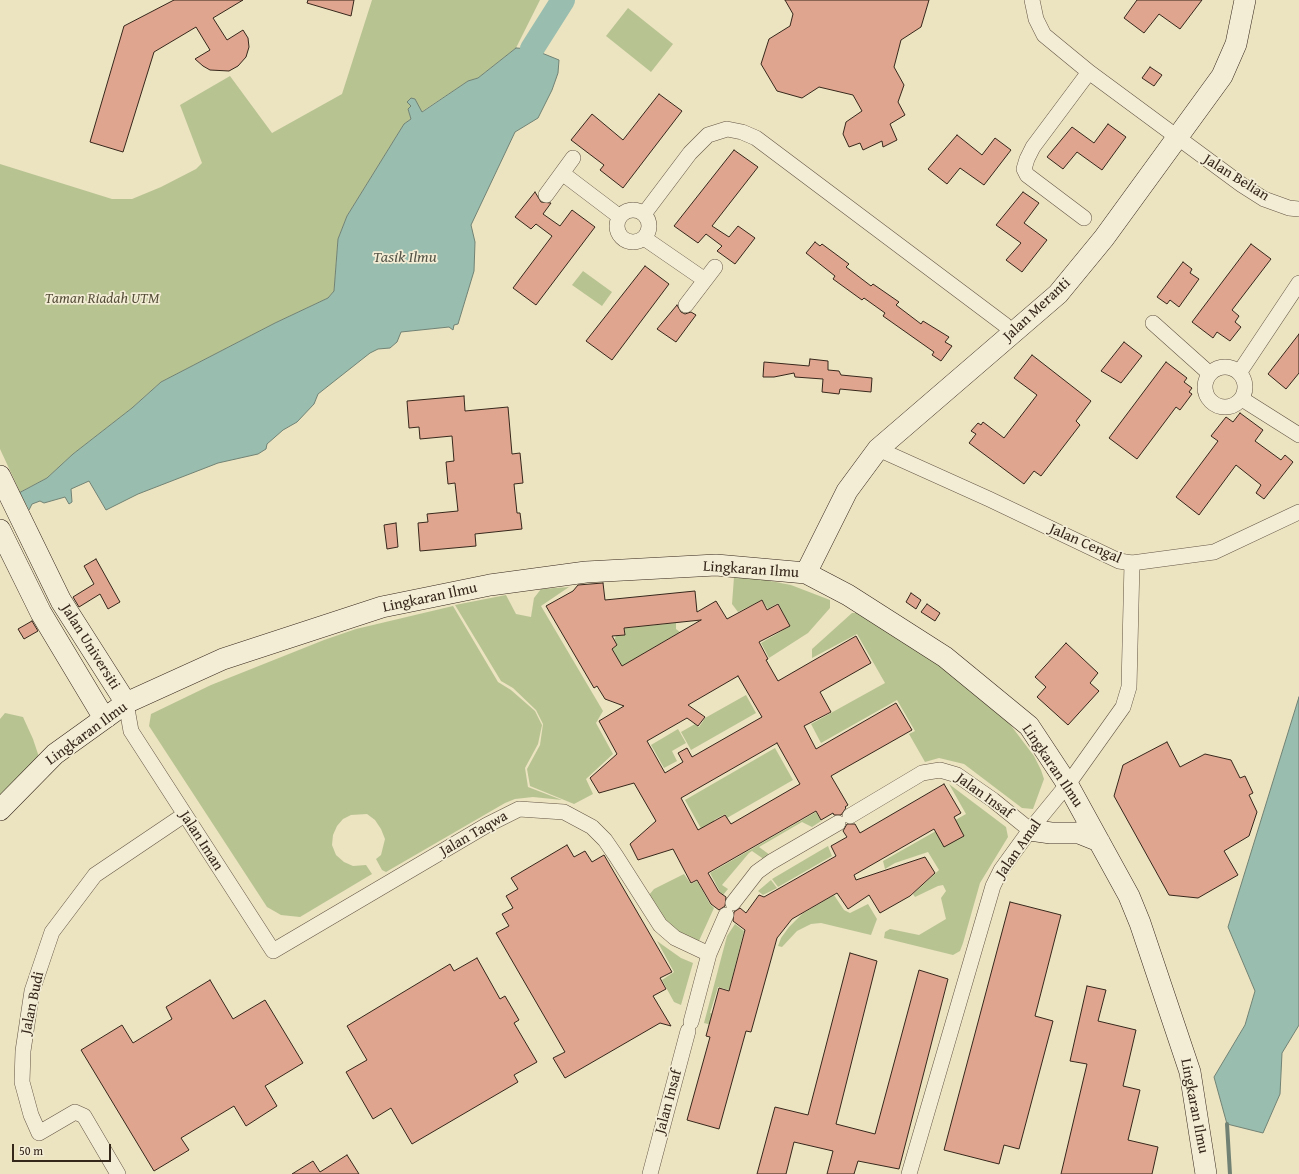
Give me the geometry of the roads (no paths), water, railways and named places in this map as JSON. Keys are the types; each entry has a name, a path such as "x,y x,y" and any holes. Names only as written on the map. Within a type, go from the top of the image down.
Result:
{"street":[{"name":"Jalan Belian","path":"1032,0 1036,18 1044,35 1089,72 1177,139 1242,185 1264,198 1289,208 1299,209"},
{"name":"Jalan Meranti","path":"806,573 847,491 878,449 1058,294 1104,238 1222,76 1236,44 1245,0"},
{"path":"1084,218 1027,175 1024,169 1033,147 1089,72"},
{"path":"644,214 690,153 708,135 727,129 742,132 756,138 1005,325 1012,334"},
{"path":"546,195 573,158"},
{"path":"562,173 620,217"},
{"path":"634,210 644,214 649,223 649,228 644,238 640,241 631,243 622,239 616,226 620,217 624,213 634,210"},
{"path":"644,238 705,280"},
{"path":"686,305 715,267"},
{"path":"1239,373 1299,283"},
{"path":"1153,323 1210,374"},
{"path":"1227,367 1239,373 1245,382 1242,399 1231,407 1224,408 1212,404 1208,399 1204,386 1210,374 1221,368 1227,367"},
{"path":"1242,399 1299,435"},
{"name":"Jalan Cengal","path":"878,449 988,498 1119,561 1132,563 1214,552 1299,512"},
{"name":"Jalan Universiti","path":"4,484 61,601 126,704 130,731"},
{"name":"Jalan Universiti","path":"0,530 41,613 101,713 130,731"},
{"name":"Jalan Amal","path":"909,1174 993,886 1001,870 1030,830 1068,785 1123,707 1129,687 1132,563"},
{"name":"Lingkaran Ilmu","path":"0,810 55,754 126,704 223,659 382,606 490,585 586,572 675,566 716,565 806,573 848,595 945,657 1029,726 1068,785 1129,896 1140,923 1190,1072 1206,1174"},
{"name":"Jalan Iman","path":"130,731 273,951"},
{"name":"Jalan Insaf","path":"650,1174 709,954 729,909 757,872 771,862 922,773 940,770 957,774 993,800 1030,830"},
{"name":"Jalan Taqwa","path":"273,951 487,825 519,809 564,812 592,827 605,840 660,924 675,938 709,954"},
{"name":"Jalan Budi","path":"118,1174 84,1116 75,1112 39,1133 31,1115 22,1082 23,1051 32,991 52,932 95,875 184,815"},
{"path":"1030,830 1051,833 1079,833 1099,841"}],"water":[{"name":"Tasik Ilmu","path":"516,48 532,49 559,60 558,73 552,90 538,118 515,132 471,225 475,242 474,271 458,324 454,325 453,330 449,327 401,332 397,342 390,348 378,349 370,353 318,394 314,404 297,422 283,430 267,444 266,449 258,454 218,463 138,494 106,510 89,481 71,489 72,502 69,504 65,497 44,503 40,501 32,504 29,510 0,523 0,503 47,478 73,454 132,408 161,382 275,323 328,298 334,291 338,239 347,216 404,124 411,119 408,109 411,106 407,102 411,98 415,99 422,112 468,81 478,78"},
{"path":"1299,697 1299,1025 1282,1053 1280,1094 1263,1133 1227,1124 1214,1077 1245,1025 1255,991 1228,927"}],"waterway":[{"path":"532,49 563,0"},
{"path":"1227,1124 1230,1174"}],"park label":[{"name":"Taman Riadah UTM","path":"102,299"}]}
